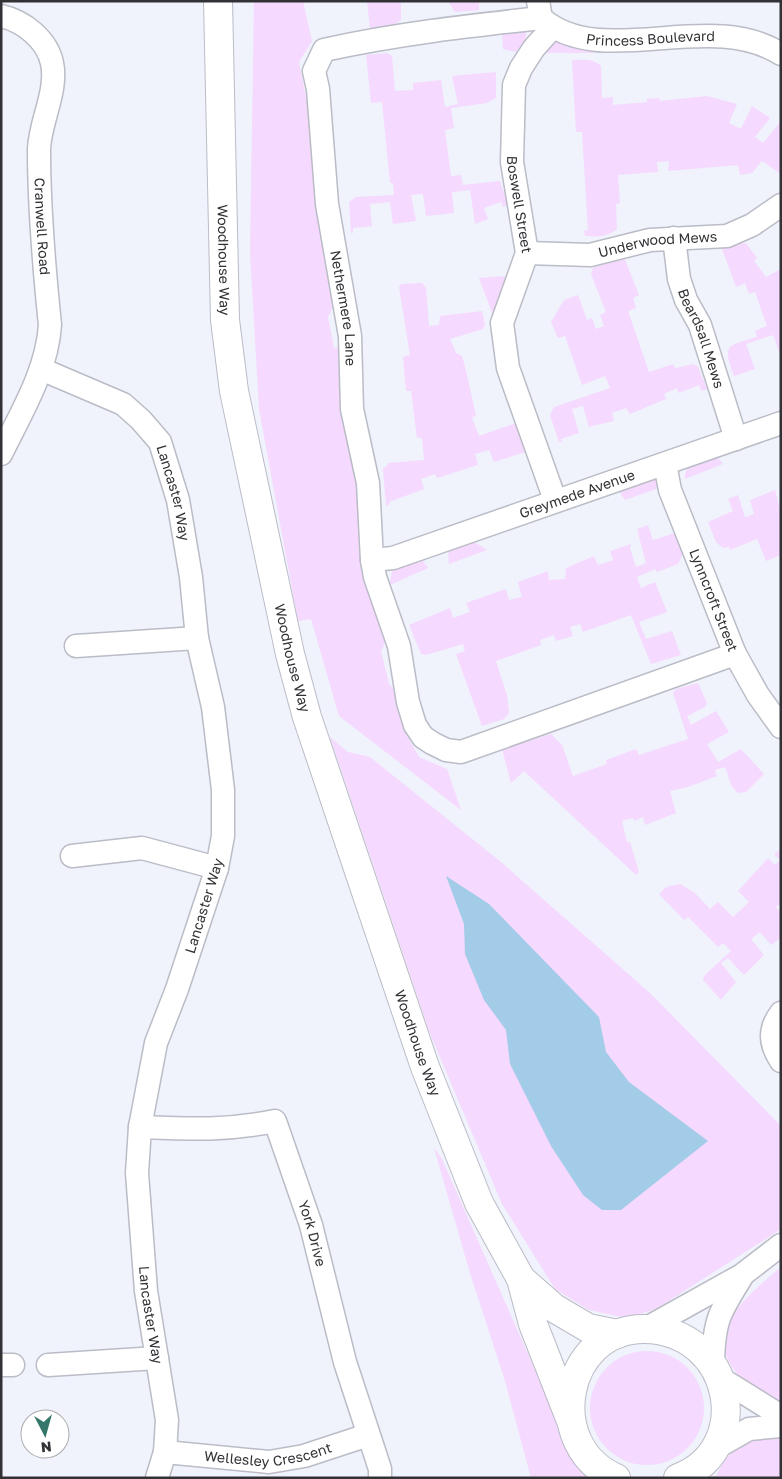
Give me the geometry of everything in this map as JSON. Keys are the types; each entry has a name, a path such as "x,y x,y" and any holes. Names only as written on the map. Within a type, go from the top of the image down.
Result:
{"main road":[{"name":"Woodhouse Way","path":"218,1 225,320 234,391 290,654 307,717 425,1067 479,1203 520,1279 533,1324 580,1446 589,1458 614,1478"},
{"name":"Woodhouse Way","path":"520,1279 554,1308 588,1328 617,1334"},
{"path":"571,1421 570,1398 576,1375 587,1357 598,1345 617,1334 646,1329 670,1332 686,1338 698,1347 716,1370 726,1411 722,1432 708,1461 687,1475 678,1478"}],"street":[{"name":"Cranwell Road","path":"1,16 16,19 43,44 52,62 53,78 39,148 50,325 48,346 41,369 1,454"},
{"name":"Princess Boulevard","path":"544,16 583,39 626,40 718,35 754,42 781,54"},
{"name":"Boswell Street","path":"544,16 534,48 520,68 514,85 512,162 527,253 502,323 508,368 555,500"},
{"name":"Nethermere Lane","path":"544,16 366,40 324,50 314,71 318,89 327,204 350,336 352,409 368,483 372,560 379,594 399,646 408,702 415,725 423,737 446,750 461,752 735,654"},
{"name":"Underwood Mews","path":"527,253 590,254 650,240 727,236 752,224 781,205"},
{"name":"Beardsall Mews","path":"674,238 679,279 686,300 700,324 736,438"},
{"name":"Lancaster Way","path":"41,369 123,404 141,420 160,442 178,500 191,577 198,638 213,707 223,790 223,836 217,868 177,989 156,1043 140,1127 137,1173 140,1225 146,1290 167,1420 165,1452 157,1478"},
{"name":"Greymede Avenue","path":"372,560 393,558 555,500 666,464 781,423"},
{"name":"Lynncroft Street","path":"666,464 670,490 735,654 758,695 781,727"},
{"path":"76,646 198,638"},
{"path":"72,856 142,848 217,868"},
{"path":"781,1013 774,1026 771,1038 773,1049 781,1061"},
{"name":"York Drive","path":"140,1127 206,1130 240,1128 275,1121 311,1225 345,1362 380,1469 380,1478"},
{"path":"646,1329 742,1275 781,1245"},
{"path":"742,1275 719,1312 714,1336 716,1370 781,1416"},
{"path":"48,1365 157,1358"},
{"path":"708,1461 749,1429 781,1426"},
{"name":"Wellesley Crescent","path":"165,1452 269,1462 304,1456 368,1435"}],"shaded area":[{"path":"254,1 303,1 312,41 299,62 316,147 318,220 333,307 328,317 334,348 341,347 341,398 349,451 358,485 369,593 385,643 381,651 389,684 397,692 404,730 419,757 447,769 461,810 339,716 311,619 298,621 259,409 250,253"},
{"path":"367,1 401,1 401,20 388,28 370,29"},
{"path":"448,1 479,1 479,10 455,12"},
{"path":"502,28 524,28 526,38 516,52 503,49"},
{"path":"557,38 597,49 597,53 537,53"},
{"path":"387,53 392,56 395,91 413,90 413,83 441,80 445,107 458,104 452,76 496,72 496,98 487,103 451,108 454,128 445,130 451,176 461,175 463,185 500,181 508,205 503,207 501,202 484,208 488,219 475,224 470,190 452,192 454,213 426,216 423,194 411,195 416,221 393,224 390,202 370,204 372,226 353,228 353,233 351,233 349,202 356,197 394,195 393,183 390,183 382,102 371,103 366,55"},
{"path":"572,60 591,61 601,66 602,98 613,97 613,105 647,102 647,99 659,98 660,101 707,96 737,104 729,123 741,129 752,106 770,118 755,137 763,143 781,121 781,174 762,161 752,173 740,175 738,165 668,171 669,161 657,162 658,172 618,175 620,203 616,204 617,229 606,235 585,236 584,231 588,230 582,132 576,132"},
{"path":"746,243 757,258 754,261 766,277 781,269 781,357 773,335 746,344 755,369 734,376 728,358 730,348 739,342 757,337 755,331 767,326 755,292 749,294 745,283 736,287 721,246"},
{"path":"624,257 639,295 633,298 636,308 628,311 649,372 673,364 675,368 694,364 698,367 707,389 702,391 699,385 679,393 677,388 664,394 666,399 630,414 626,408 612,413 614,421 589,427 583,406 572,409 579,433 561,439 562,442 559,442 550,415 554,407 610,388 605,376 582,385 565,336 558,338 551,322 564,300 578,295 587,320 592,318 596,329 604,326 600,315 606,312 591,274 593,268"},
{"path":"505,276 497,317 493,315 479,278"},
{"path":"422,283 426,288 429,326 439,325 440,316 482,311 485,324 483,329 450,339 456,353 462,356 464,363 476,415 472,418 479,436 516,423 521,427 529,451 494,462 489,450 475,454 478,465 437,478 435,474 421,479 424,489 389,502 390,504 386,506 383,469 389,463 424,460 422,438 417,438 411,391 406,391 403,357 410,355 399,287 401,284"},
{"path":"711,457 718,458 723,464 685,479 689,465"},
{"path":"651,479 664,486 625,500 620,493 621,490"},
{"path":"775,490 781,513 781,555 766,561 757,539 730,550 729,547 723,548 716,542 708,522 733,511 728,499 738,495 745,517 754,514 750,500"},
{"path":"648,525 653,540 678,532 684,551 678,564 657,572 655,569 637,577 641,588 655,582 667,612 639,622 646,639 672,631 681,655 651,664 631,615 583,632 580,624 570,627 573,636 556,641 554,635 540,640 541,645 496,661 507,695 509,713 504,719 482,726 456,654 465,651 463,644 426,655 421,654 409,625 450,608 453,618 470,612 466,603 506,589 509,600 522,597 518,582 548,571 549,580 565,579 566,568 594,556 598,565 613,560 610,551 631,544 630,548 636,567 646,563 637,529"},
{"path":"460,542 476,543 487,550 449,564 448,549"},
{"path":"423,561 428,568 390,585 392,571 399,565"},
{"path":"698,683 707,703 705,707 687,716 691,725 716,711 729,732 707,744 718,762 741,749 764,774 746,792 738,793 732,787 725,767 715,770 717,776 688,787 670,791 676,813 645,825 643,817 634,821 633,818 622,821 627,842 630,842 639,872 636,875 524,771 511,783 502,749 551,734 562,745 573,776 607,764 606,760 636,749 639,755 688,739 673,693 676,689"},
{"path":"330,737 348,752 370,757 501,862 651,994 781,1126 781,1229 656,1309 627,1318 589,1310 555,1289 502,1204 429,1031"},
{"path":"781,849 781,903 776,907 781,913 781,938 771,945 760,932 751,939 764,955 744,975 728,958 721,963 736,982 721,1000 703,980 704,976 731,951 723,943 718,947 688,917 684,920 659,894 666,887 680,884 695,893 710,909 718,902 733,917 749,902 738,891 768,858 775,865 780,860 774,854"},
{"path":"434,1148 442,1159 557,1420 564,1443 586,1478 531,1478 505,1381 470,1273"},
{"path":"781,1267 781,1402 757,1390 736,1372 724,1349 724,1336 728,1323 738,1308"},
{"path":"647,1351 669,1356 687,1368 699,1386 704,1408 699,1430 687,1448 669,1460 647,1465 625,1460 607,1448 595,1430 590,1408 595,1386 607,1368 625,1356"},
{"path":"781,1436 781,1478 716,1478 726,1458 733,1451 759,1439"}],"water":[{"path":"446,876 489,904 599,1017 606,1052 629,1082 708,1141 621,1210 602,1210 583,1195 551,1146 510,1064 506,1030 484,1000 465,954 464,924"}]}
